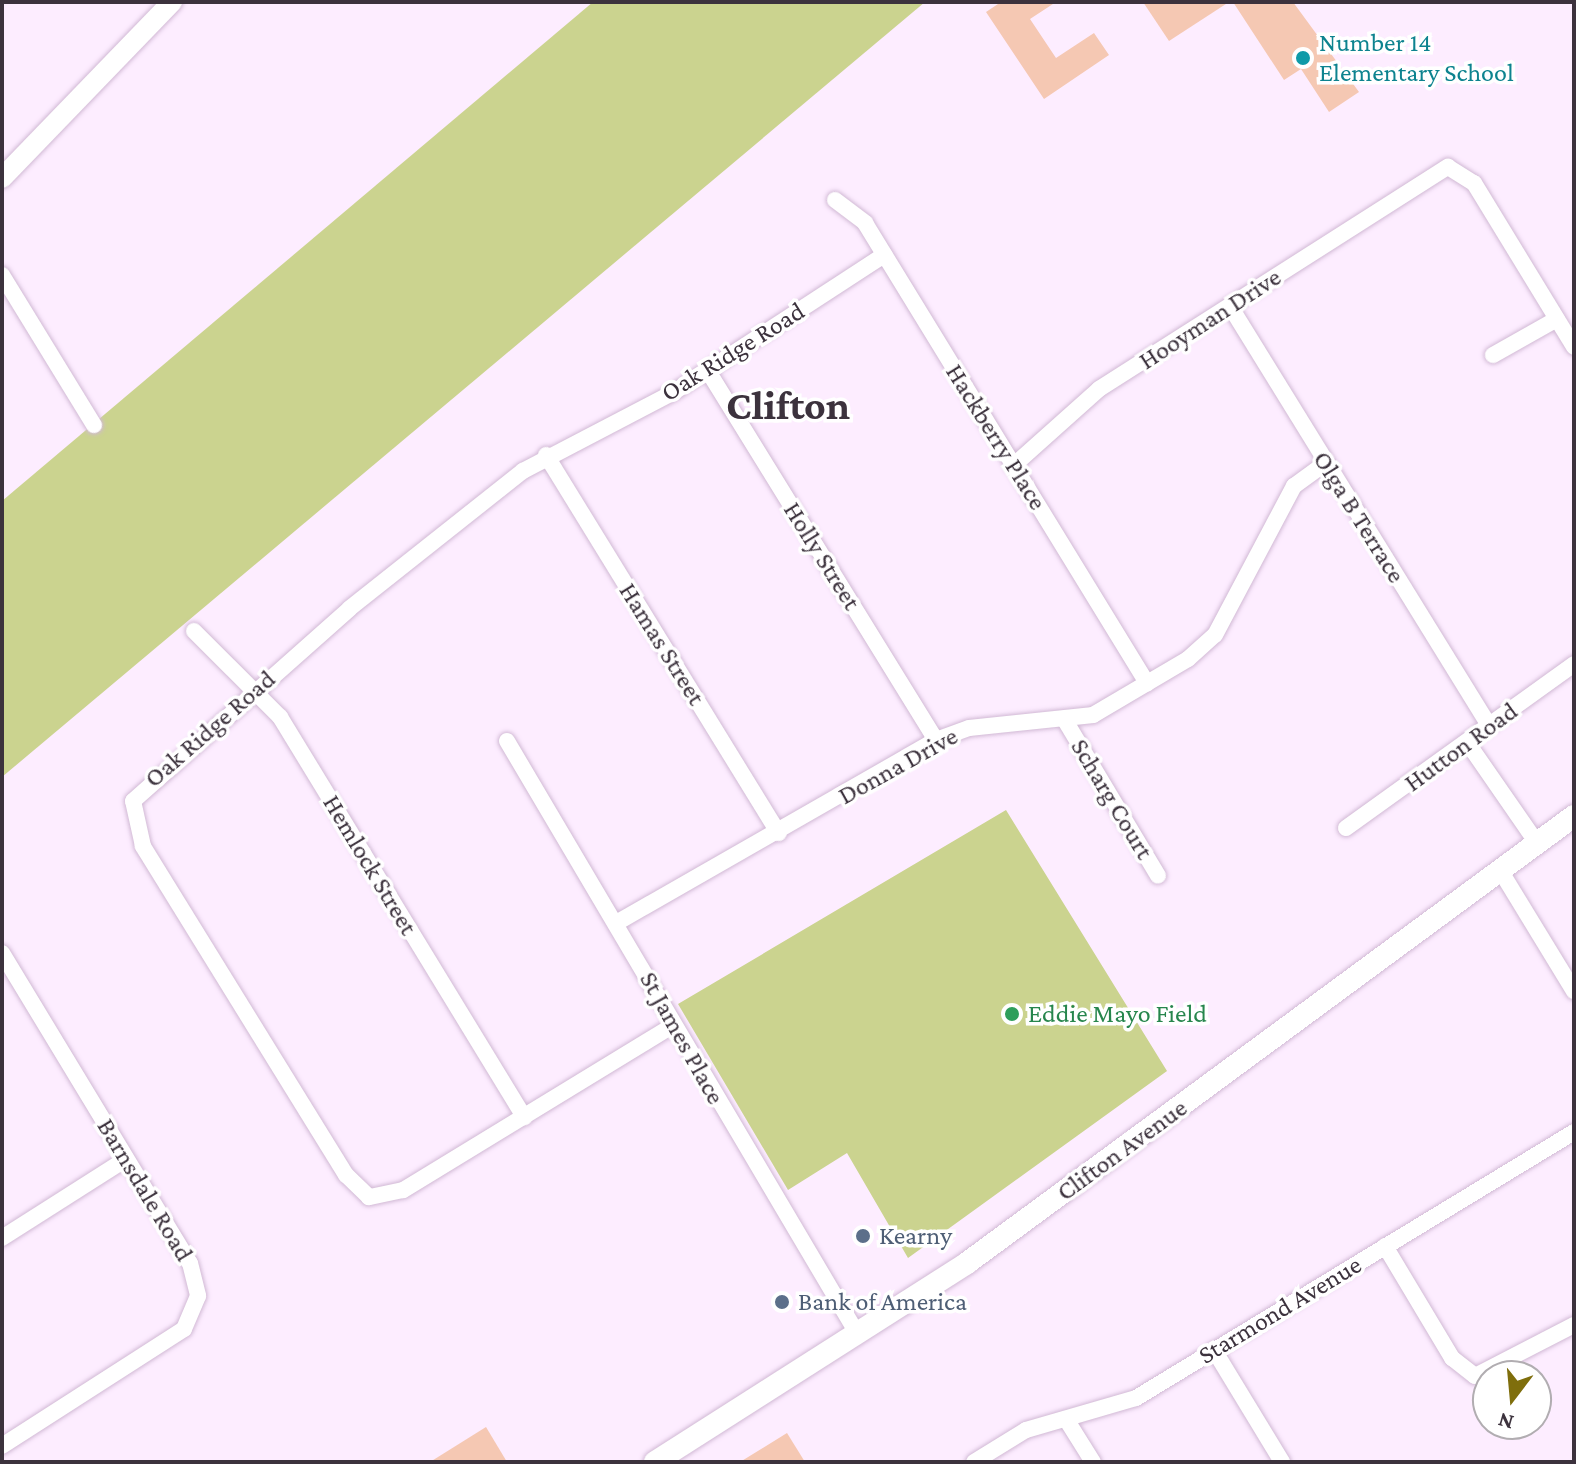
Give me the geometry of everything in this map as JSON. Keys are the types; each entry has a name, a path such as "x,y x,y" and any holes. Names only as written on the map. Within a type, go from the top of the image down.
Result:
{"main road":[{"name":"Clifton Avenue","path":"655,1462 858,1335 1574,816"}],"street":[{"path":"2,178 172,2"},
{"name":"Hooyman Drive","path":"1013,466 1099,389 1416,184 1448,167 1465,174 1557,319"},
{"name":"Hackberry Place","path":"835,200 865,223 1147,683"},
{"name":"Oak Ridge Road","path":"672,1026 385,1198 369,1197 346,1175 143,846 130,813 140,790 251,693 546,455 708,371 884,255"},
{"path":"2,275 94,425"},
{"name":"Olga B Terrace","path":"1230,306 1489,726"},
{"path":"1493,355 1557,319 1574,347"},
{"name":"Holly Street","path":"708,371 936,740"},
{"name":"Hamas Street","path":"546,455 779,833"},
{"name":"Donna Drive","path":"618,922 779,833 936,740 969,728 1066,722 1147,683 1204,648 1294,486 1326,463"},
{"name":"Hemlock Street","path":"194,631 251,693 280,717 524,1117"},
{"name":"Hutton Road","path":"1346,828 1574,664"},
{"name":"Scharg Court","path":"1066,722 1158,876"},
{"name":"St James Place","path":"507,741 618,922 672,1026 858,1335"},
{"path":"1467,742 1537,843"},
{"path":"1500,870 1574,991"},
{"name":"Barnsdale Road","path":"2,953 190,1263 194,1314 169,1340 2,1446"},
{"name":"Starmond Avenue","path":"974,1462 1026,1430 1114,1409 1574,1132"},
{"path":"2,1238 126,1159"},
{"path":"1385,1246 1452,1358 1475,1376 1574,1325"},
{"path":"1214,1350 1282,1462"},
{"path":"1066,1419 1093,1462"}],"green space":[{"path":"593,2 925,2 2,777 2,501"},
{"path":"1006,810 1167,1071 908,1258 847,1153 788,1190 678,1004"}],"building":[{"path":"1001,2 1056,2 1030,19 1056,58 1094,33 1109,55 1044,99 986,12"},
{"path":"1143,2 1229,2 1169,41"},
{"name":"Number 14 Elementary School","path":"1233,2 1293,2 1359,92 1329,112 1301,69 1284,80"},
{"path":"486,1427 507,1462 430,1462"},
{"path":"787,1433 805,1462 740,1462"}],"place":[{"name":"Number 14 Elementary School","path":"1303,58"},
{"name":"Eddie Mayo Field","path":"1012,1014"},
{"name":"Kearny","path":"863,1236"},
{"name":"Bank of America","path":"782,1302"}],"district":[{"name":"Clifton","path":"788,405"}]}
